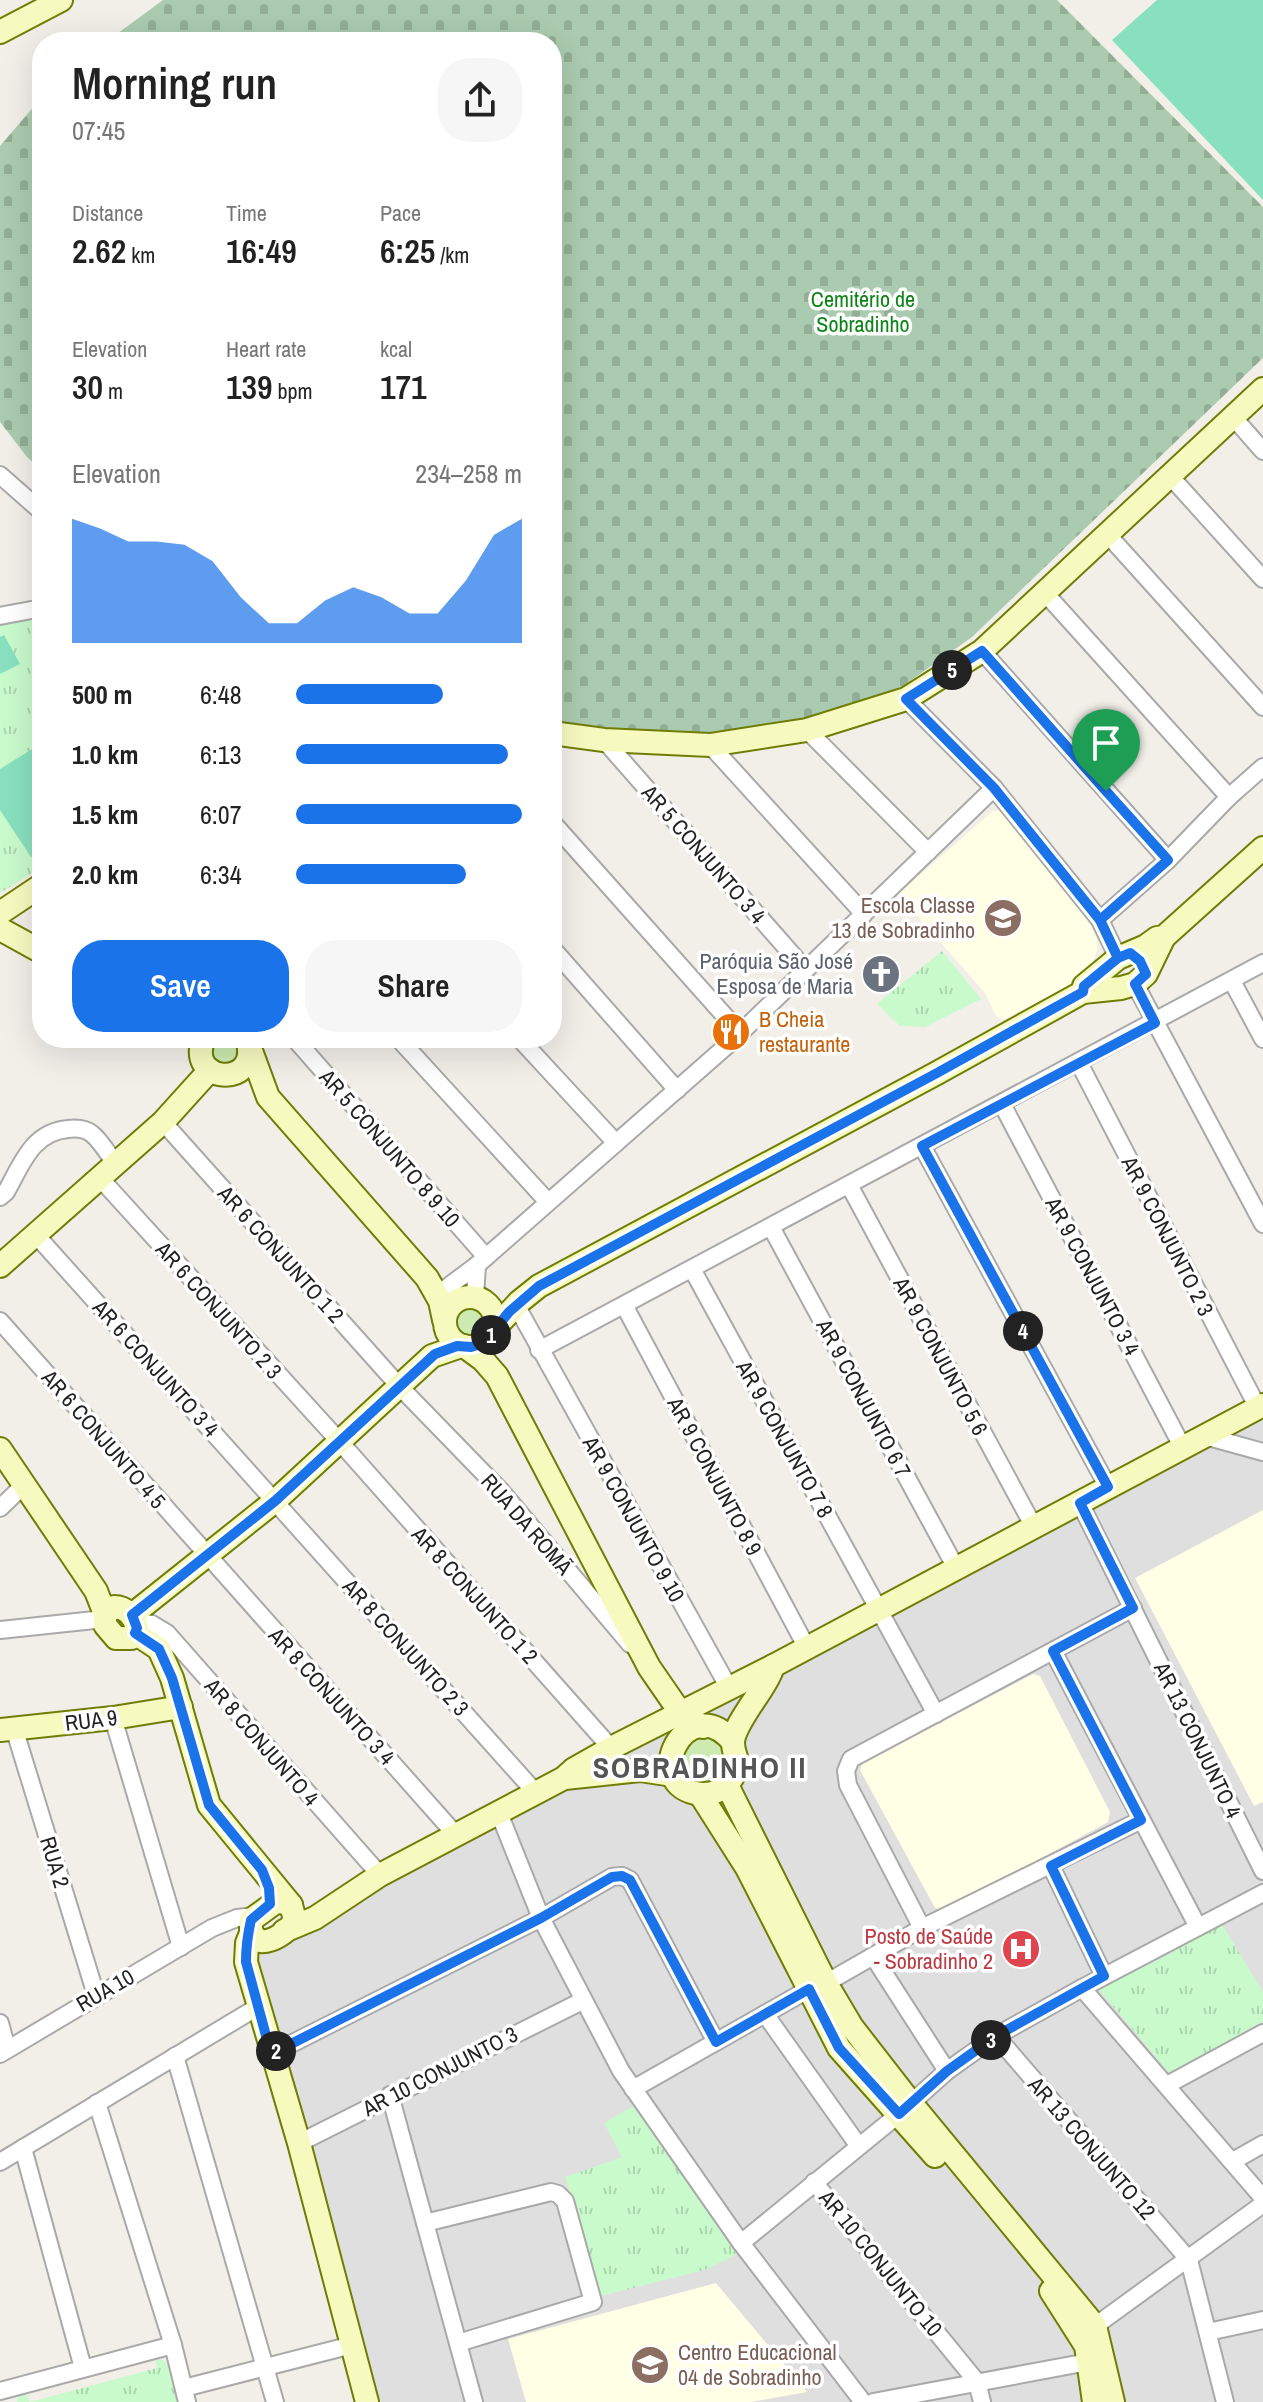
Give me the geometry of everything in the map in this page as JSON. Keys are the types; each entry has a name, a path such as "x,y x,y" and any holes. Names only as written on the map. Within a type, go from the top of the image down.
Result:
{"street":[{"path":"0,32 61,0"},
{"path":"562,734 604,740 710,745 807,730 906,699 982,651 1263,389"},
{"path":"1234,418 1263,451"},
{"path":"0,475 32,503"},
{"path":"1170,476 1263,579"},
{"path":"1108,535 1263,707"},
{"path":"1045,593 1229,797"},
{"path":"2,612 32,609"},
{"path":"982,651 1168,860"},
{"path":"906,699 994,788 1100,920 1118,959 1112,981 1134,982"},
{"path":"807,730 928,852"},
{"name":"AR 5 CONJUNTO 3 4","path":"604,740 805,969"},
{"path":"710,745 864,914"},
{"path":"1100,920 1168,860 1263,767"},
{"path":"435,1354 450,1306 481,1261 740,1033 994,788"},
{"path":"562,833 740,1033"},
{"path":"120,1621 207,1557 275,1501 435,1354 463,1346 478,1346 516,1305 539,1286 1083,992 1134,982 1164,937 1263,848"},
{"path":"0,913 32,892"},
{"path":"0,929 32,947"},
{"path":"1083,992 1084,986 1118,959 1164,937"},
{"path":"562,959 677,1090"},
{"path":"1118,959 1140,961 1134,982 1263,1224"},
{"path":"539,1350 1263,963"},
{"path":"1232,981 1263,1039"},
{"path":"193,1048 268,1097 458,1292 486,1302 494,1315 497,1376"},
{"path":"209,1061 238,1072 249,1057 248,1048"},
{"path":"250,1048 268,1097"},
{"name":"AR 5 CONJUNTO 8 9 10","path":"302,1048 481,1261"},
{"path":"407,1048 548,1202"},
{"path":"528,1048 616,1143"},
{"path":"0,1266 163,1122 209,1061"},
{"name":"AR 9 CONJUNTO 2 3","path":"1079,1063 1260,1406"},
{"name":"AR 9 CONJUNTO 3 4","path":"1002,1104 1183,1448"},
{"name":"AR 6 CONJUNTO 1 2","path":"163,1122 400,1387"},
{"name":"AR 6 CONJUNTO 2 3","path":"0,1197 31,1148 44,1135 77,1128 91,1133 107,1170 340,1442"},
{"path":"922,1146 1108,1487"},
{"name":"AR 9 CONJUNTO 5 6","path":"849,1185 1034,1527"},
{"name":"AR 9 CONJUNTO 6 7","path":"771,1227 956,1568"},
{"name":"AR 6 CONJUNTO 3 4","path":"36,1235 275,1501"},
{"path":"481,1261 458,1292 440,1301 444,1322 453,1341 477,1355 497,1376 649,1667 680,1712 703,1727 720,1731 733,1742"},
{"name":"AR 9 CONJUNTO 7 8","path":"692,1269 936,1714"},
{"path":"458,1292 502,1297 539,1286"},
{"name":"AR 9 CONJUNTO 9 10","path":"516,1305 729,1688"},
{"name":"AR 9 CONJUNTO 8 9","path":"624,1305 807,1648"},
{"name":"AR 6 CONJUNTO 4 5","path":"0,1321 207,1557"},
{"name":"RUA DA ROMÃ","path":"400,1387 501,1491 649,1667"},
{"path":"270,1922 315,1918 380,1875 564,1778 611,1748 773,1666 1260,1406"},
{"path":"1205,1436 1263,1452"},
{"name":"AR 8 CONJUNTO 1 2","path":"340,1442 611,1748"},
{"path":"0,1449 96,1591 120,1621 159,1649 172,1678 209,1805 262,1870 269,1888 270,1922 254,1956 250,1976 299,2143 367,2402"},
{"path":"0,1508 25,1484"},
{"name":"AR 8 CONJUNTO 2 3","path":"275,1501 536,1793"},
{"name":"AR 13 CONJUNTO 4","path":"1080,1503 1263,1871"},
{"name":"AR 8 CONJUNTO 3 4","path":"207,1557 456,1835"},
{"path":"922,1928 848,1785 846,1771 851,1759 1133,1608"},
{"name":"AR 8 CONJUNTO 4","path":"0,1630 120,1621 152,1624 167,1633 380,1875"},
{"path":"1053,1651 1198,1927"},
{"path":"680,1712 670,1759 673,1775 680,1784 700,1794 710,1794 727,1785 734,1775 738,1765 733,1742 745,1714 770,1678 773,1666"},
{"name":"RUA 9","path":"7,1729 181,1707"},
{"path":"113,1718 181,1947"},
{"path":"675,1743 687,1731 703,1727"},
{"name":"RUA 2","path":"7,1729 96,1995"},
{"path":"611,1748 623,1761 640,1770"},
{"path":"564,1778 640,1770 673,1775"},
{"path":"727,1785 817,1986"},
{"path":"700,1794 817,1986 852,2027 905,2109 1045,2281 1086,2346 1094,2402"},
{"path":"499,1813 541,1918 582,2001 633,2089 741,2243 863,2402"},
{"path":"633,2089 922,1928 1141,1820"},
{"path":"1051,1866 1104,1976"},
{"path":"271,2054 541,1918 612,1877 622,1876 630,1880 716,2042"},
{"path":"814,2182 947,2071 996,2036 1263,1893"},
{"name":"RUA 10","path":"4,2051 212,1928 237,1918 270,1922"},
{"path":"873,1956 947,2071"},
{"path":"1082,1988 1233,2161 1263,2201 1189,2260 1095,2326"},
{"name":"AR 10 CONJUNTO 3","path":"299,2143 582,2001"},
{"path":"0,2162 259,2006"},
{"path":"765,2014 858,2145"},
{"path":"0,2023 4,2051"},
{"path":"1167,2085 1263,2033"},
{"name":"AR 13 CONJUNTO 12","path":"996,2036 1189,2260"},
{"path":"175,2056 275,2402"},
{"path":"390,2095 474,2402"},
{"path":"97,2103 186,2395 266,2367 352,2345"},
{"path":"905,2109 1095,2326 1113,2402"},
{"path":"1233,2161 1263,2144"},
{"path":"23,2148 83,2368"},
{"name":"AR 10 CONJUNTO 10","path":"741,2243 814,2182 977,2382"},
{"path":"425,2223 551,2192 558,2194 565,2201 593,2302 458,2343"},
{"path":"1189,2260 1225,2402"},
{"path":"1208,2332 1263,2320"},
{"path":"0,2391 173,2345"},
{"path":"873,2402 1088,2362"},
{"path":"977,2382 982,2402"}],"shaded area":[{"name":"Escola Classe 13 de Sobradinho","path":"1002,810 1081,906 1097,939 1097,951 1088,973 1079,981 1003,1020 996,1016 985,993 898,894 993,811"},
{"path":"1263,1405 1263,2402 367,2402 254,1956 258,1950"},
{"path":"1263,1510 1263,1802 1254,1806 1135,1578"},
{"path":"1033,1674 1040,1676 1110,1812 1108,1822 944,1911 935,1908 860,1770 862,1764"},
{"name":"Centro Educacional 04 de Sobradinho","path":"716,2283 807,2392 751,2402 526,2402 508,2339"}],"green space":[{"name":"Cemitério de Sobradinho","path":"163,0 1057,0 1263,207 1263,358 972,637 903,686 812,719 710,736 616,734 562,726 562,32 120,32"},
{"path":"1157,0 1263,0 1263,200 1112,40"},
{"path":"32,109 32,462 0,422 0,146"},
{"path":"32,616 32,873 0,893 0,624"},
{"path":"4,635 20,664 0,674 0,637"},
{"path":"32,749 31,857 0,810 0,769"},
{"path":"942,951 981,999 925,1027 900,1026 877,1004"},
{"path":"206,1048 240,1048 239,1063 218,1068"},
{"path":"470,1303 484,1308 489,1322 484,1336 470,1341 456,1336 451,1322 456,1308"},
{"path":"692,1733 724,1738 729,1777 691,1788 674,1760"},
{"path":"1221,1923 1263,1992 1263,2023 1170,2074 1097,1987"},
{"path":"635,2105 741,2252 705,2270 601,2296 565,2177 622,2157 604,2123"},
{"path":"155,2359 167,2364 177,2402 30,2402 157,2368"},
{"path":"26,2394 30,2402 17,2402 18,2397"}],"place":[{"name":"Escola Classe 13 de Sobradinho","path":"1003,918"},
{"name":"Paróquia São José Esposa de Maria","path":"881,974"},
{"name":"B Cheia restaurante","path":"731,1032"},
{"name":"Posto de Saúde - Sobradinho 2","path":"1021,1949"},
{"name":"Centro Educacional 04 de Sobradinho","path":"650,2365"}],"district":[{"name":"SOBRADINHO II","path":"700,1768"}],"route":[{"path":"1106,791 982,651 906,699 994,788 1100,920 1118,958 1130,953 1140,961 1146,974 1135,984 1155,1023 922,1146 1108,1487 1080,1503 1133,1608 1053,1651 1141,1820 1051,1866 1104,1976 996,2036 947,2071 899,2114 839,2048 809,1989 716,2042 630,1880 622,1876 612,1877 541,1918 271,2054 246,1962 251,1920 270,1904 267,1883 262,1870 209,1805 172,1678 159,1649 135,1633 137,1628 132,1615 275,1501 435,1354 457,1346 471,1347 484,1343 509,1312 539,1286 1083,992 1084,986 1118,958 1100,920 1168,860 1106,791"}]}
